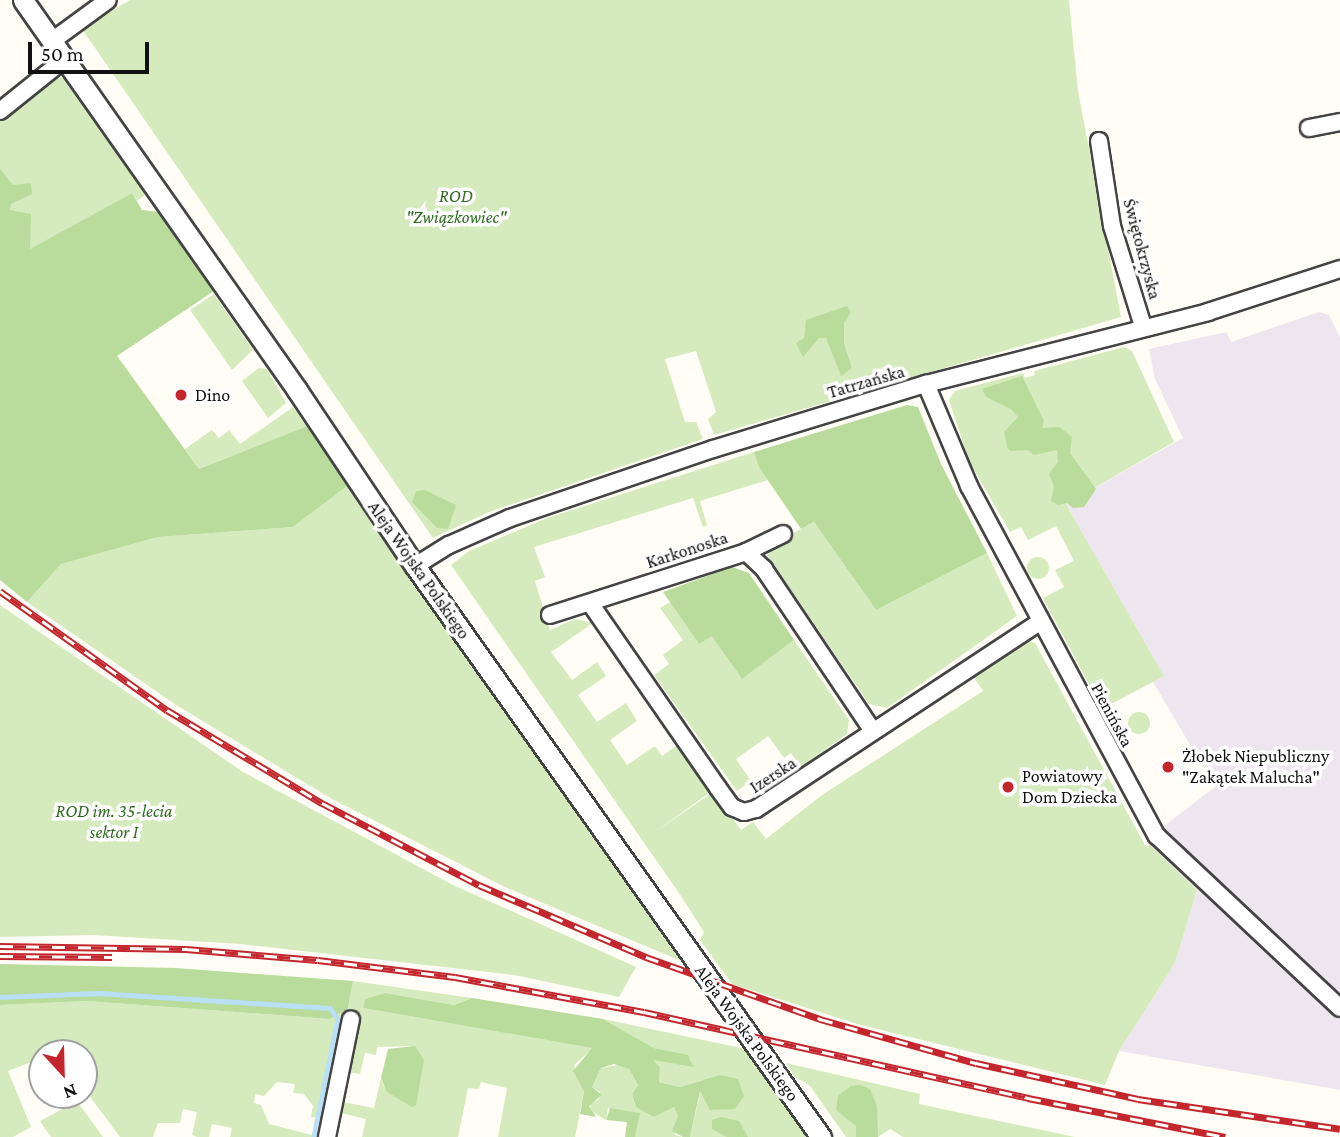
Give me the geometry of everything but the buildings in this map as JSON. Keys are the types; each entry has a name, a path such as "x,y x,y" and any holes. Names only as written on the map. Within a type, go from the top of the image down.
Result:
{"street":[{"name":"Aleja Wojska Polskiego","path":"23,0 415,566 821,1137"},
{"path":"52,41 108,0"},
{"path":"0,111 65,59"},
{"path":"1309,128 1340,121"},
{"name":"Świętokrzyska","path":"1099,141 1112,226 1143,326"},
{"name":"Tatrzańska","path":"415,566 449,544 510,518 926,384 1260,297 1340,269"},
{"name":"Pienińska","path":"926,384 956,461 1157,836 1340,1008"},
{"path":"746,552 783,534"},
{"name":"Karkonoska","path":"550,615 746,552 764,569 873,731"},
{"name":"Izerska","path":"590,603 718,788 738,810 757,809 1040,622"},
{"path":"327,1137 351,1019"}],"shaded area":[{"path":"1319,312 1329,315 1340,337 1340,1090 1119,1051 1175,963 1197,890 1150,845 1164,826 1215,787 1153,682 1164,676 1066,504 1183,438 1155,379 1149,349 1226,332 1231,342"}],"green space":[{"name":"ROD \"Związkowiec\"","path":"130,0 1069,0 1078,91 1121,317 714,435 708,419 716,412 696,351 665,359 685,422 696,422 703,439 489,512 433,538 82,29"},
{"path":"53,76 68,79 145,188 144,196 137,201 132,193 29,250 0,250 0,117"},
{"path":"0,169 13,185 31,183 32,194 11,204 10,210 31,214 30,249 132,193 142,210 159,212 214,291 117,356 199,469 308,426 350,484 293,527 158,537 61,564 27,602 0,580"},
{"path":"214,294 253,350 232,370 190,310"},
{"path":"847,306 851,312 844,323 844,344 852,368 841,376 826,338 819,338 803,357 796,343 804,338 806,320"},
{"path":"1124,347 1132,351 1174,442 1066,504 1164,676 1102,709 1043,598 1064,587 1055,570 1074,561 1056,526 1028,540 1021,527 1010,532 969,461 949,400 955,391 1023,373 1025,378 1035,375 1034,371"},
{"path":"259,368 267,369 286,403 268,418 242,381"},
{"path":"1022,376 1044,421 1042,428 1059,427 1072,437 1070,453 1096,489 1084,507 1073,508 1067,503 1058,505 1051,501 1054,487 1049,474 1058,462 1057,450 1034,455 1028,450 1010,451 1007,447 1004,432 1018,417 1011,409 986,397 982,389"},
{"path":"907,405 918,407 941,464 987,553 876,610 814,522 801,529 759,467 754,452"},
{"path":"293,407 307,427 199,469 185,449 212,430 219,438 229,430 240,444"},
{"path":"754,452 768,480 700,501 707,525 703,527 693,498 534,547 545,577 535,581 550,630 575,619 593,623 551,652 572,680 597,662 606,676 578,695 597,722 626,703 637,721 610,740 627,765 655,746 662,756 679,744 713,790 655,832 713,792 741,830 753,822 766,839 822,795 983,691 973,676 1027,641 1035,643 1146,847 1150,845 1197,890 1175,963 1119,1051 1105,1085 857,1024 732,984 700,940 704,932 681,896 451,565 469,551 547,518"},
{"path":"350,484 686,963 505,887 332,799 176,705 27,602 61,564 158,537 293,527"},
{"path":"425,490 456,505 448,529 437,528 412,502 416,491"},
{"path":"814,522 876,610 987,553 1017,616 887,708 869,704 767,555 772,545"},
{"path":"1038,557 1048,564 1049,568 1042,578 1038,579 1028,572 1027,568 1034,558"},
{"path":"732,567 749,573 794,640 742,679 712,636 699,644 663,592"},
{"path":"670,602 699,644 712,635 742,679 794,640 849,720 847,734 801,767 791,753 784,758 768,736 736,759 751,781 737,791 654,675 669,664 663,655 683,640 660,608"},
{"name":"ROD im. 35-lecia sektor I","path":"0,605 243,772 451,884 636,967 619,997 514,975 240,944 94,935 0,937"},
{"path":"1139,712 1147,715 1150,723 1147,731 1139,734 1131,731 1128,723 1131,715"},
{"path":"0,964 176,968 353,981 348,1008 330,1019 87,1001 0,1005"},
{"path":"353,981 472,998 454,1005 385,993 365,999 363,1008 593,1048 574,1065 584,1091 575,1137 498,1137 507,1088 481,1082 479,1089 468,1088 458,1137 362,1137 366,1119 341,1113 343,1102 374,1108 381,1078 384,1087 414,1046 377,1047 376,1055 365,1053 360,1074 349,1072 351,1058 339,1056 323,1118 311,1117 313,1106 304,1094 293,1093 295,1084 277,1082 264,1096 255,1094 254,1103 261,1105 269,1124 320,1137 230,1137 232,1128 212,1124 209,1137 197,1137 192,1135 197,1112 183,1109 180,1123 158,1123 153,1137 120,1137 98,1107 98,1039 28,1039 28,1063 8,1071 31,1127 13,1137 0,1137 0,1005 87,1001 330,1019 348,1008"},
{"path":"385,993 454,1005 472,998 603,1019 654,1048 688,1055 694,1067 653,1060 660,1067 659,1082 680,1087 720,1075 738,1079 744,1096 735,1109 710,1110 700,1091 690,1137 683,1137 672,1131 678,1116 674,1107 654,1117 636,1107 632,1094 638,1085 629,1069 614,1064 601,1068 592,1087 602,1095 589,1106 596,1117 580,1114 584,1091 573,1071 592,1048 363,1008 365,999"},
{"path":"603,1019 751,1050 813,1137 690,1137 703,1080 680,1087 659,1082 660,1067 651,1059 693,1066 690,1058 654,1048"},
{"path":"415,1046 424,1060 416,1105 412,1107 387,1092 381,1078 388,1049"},
{"path":"786,1063 920,1094 919,1104 1075,1137 903,1137 890,1129 878,1137 846,1137 810,1086 794,1076"},
{"path":"618,1065 629,1069 638,1085 632,1094 635,1105 654,1117 674,1107 678,1112 675,1135 683,1137 635,1137 639,1113 608,1108 606,1120 591,1111 590,1104 599,1099 600,1092 592,1087 601,1068"},
{"path":"860,1085 870,1089 877,1106 878,1137 856,1137 856,1126 836,1110 838,1096 851,1086"},
{"path":"610,1108 640,1113 635,1137 625,1137 627,1122 606,1120"},
{"path":"62,1109 83,1109 103,1137 51,1137 40,1121"},
{"path":"721,1117 739,1121 748,1137 727,1137 712,1129 712,1120"}],"waterway":[{"path":"0,997 99,993 330,1008 338,1019 314,1137"}],"railway":[{"path":"0,591 167,710 322,803 479,885 646,957 820,1019 976,1063 1138,1099 1340,1129"},
{"path":"0,946 186,949 318,960 455,977 644,1012 1028,1098 1225,1137"},
{"path":"0,956 112,957"}],"place":[{"name":"Dino","path":"181,395"},
{"name":"Żłobek Niepubliczny \"Zakątek Malucha\"","path":"1168,767"},
{"name":"Powiatowy Dom Dziecka","path":"1008,787"}]}
